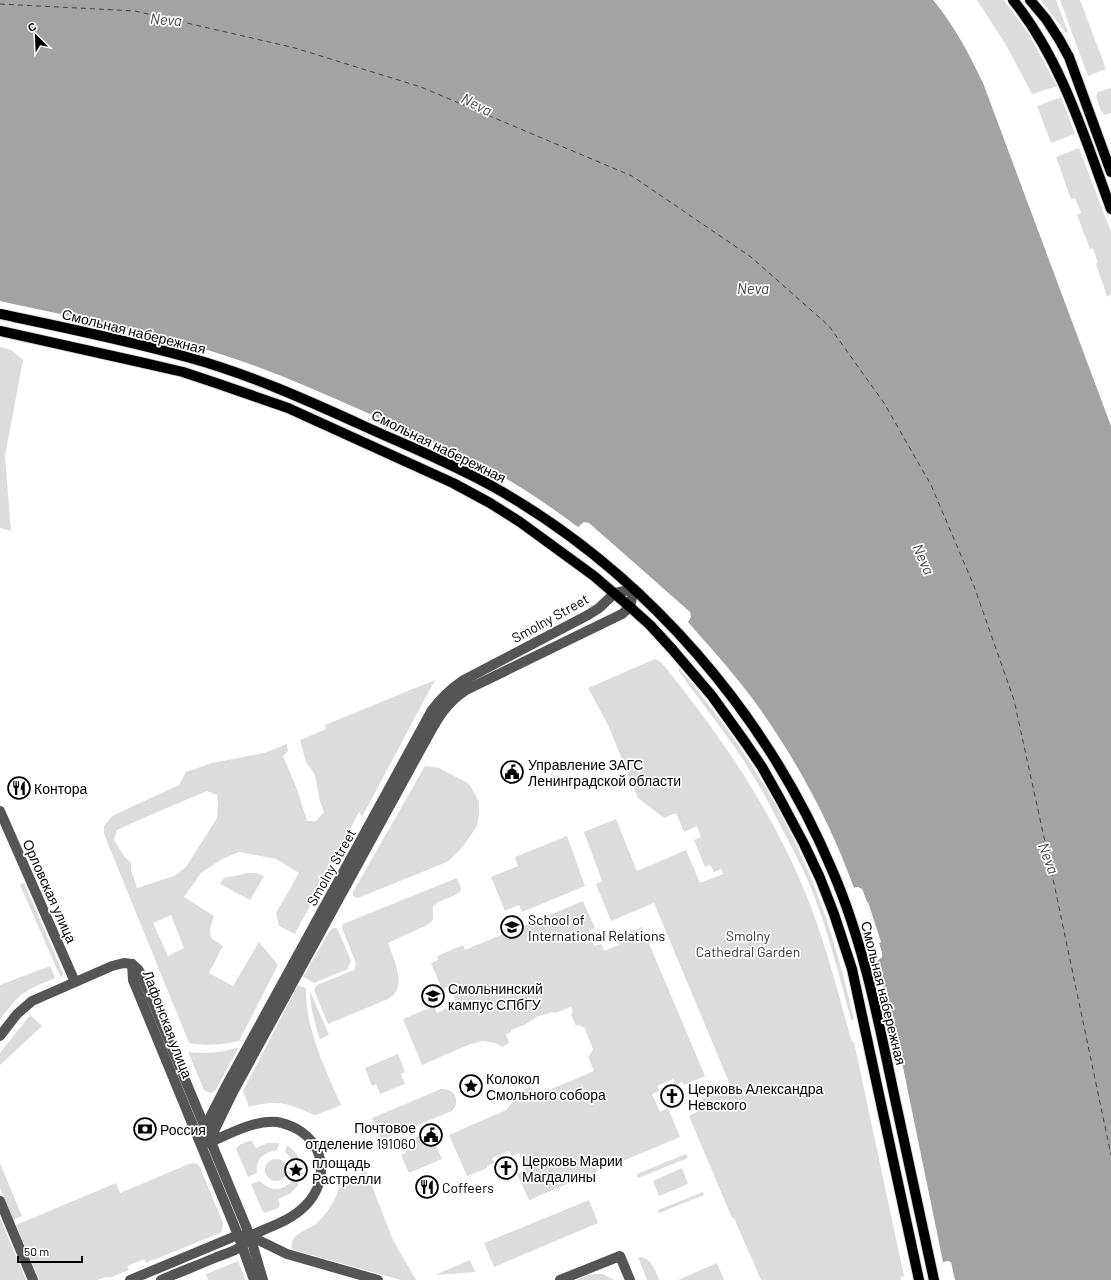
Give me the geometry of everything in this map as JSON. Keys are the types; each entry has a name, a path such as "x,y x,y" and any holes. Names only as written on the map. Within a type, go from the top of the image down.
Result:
{"main road":[{"path":"1013,0 1037,33 1066,88 1111,209"},
{"path":"1030,0 1046,19 1069,57 1111,172"},
{"name":"Смольная набережная","path":"0,314 188,357 241,374 293,394 462,470 498,489 534,511 571,537 604,563 660,613 724,686 758,733 794,792 833,872 865,964 934,1280"},
{"name":"Смольная набережная","path":"0,331 183,372 216,383 288,408 453,483 490,503 520,522 594,576 630,607 672,649 712,696 762,767 820,878 834,914 852,969 919,1280"}],"street":[{"path":"615,593 634,589 630,607"},
{"name":"Smolny Street","path":"202,1146 205,1127 225,1088 432,710 440,699 462,681 588,615 599,608 615,593"},
{"name":"Smolny Street","path":"212,1142 215,1129 233,1092 332,909 422,747 446,707 455,697 466,690 608,622 622,614 630,607"},
{"name":"Орловская улица","path":"0,811 75,982"},
{"path":"0,1036 17,1014 32,1001 118,964 132,964"},
{"name":"Лафонская улица","path":"132,964 138,969 142,976 212,1142 250,1236 263,1280"},
{"name":"Лафонская улица","path":"132,964 133,980 238,1235 254,1280"},
{"path":"161,1280 242,1246 250,1236 295,1215 305,1206 318,1187 321,1169 320,1159 316,1148 311,1139 290,1125 278,1122 250,1126 202,1146"},
{"path":"0,1201 32,1280"},
{"path":"130,1280 238,1235 250,1236 287,1254 378,1280"},
{"path":"560,1280 620,1256 630,1280"}],"green space":[{"path":"977,0 1004,0 1028,33 1057,86 1032,94 1006,45"},
{"path":"1041,0 1056,0 1068,32 1066,33"},
{"path":"1060,0 1080,0 1106,69 1088,76"},
{"path":"1111,88 1111,113 1105,115 1101,111 1096,96 1098,92"},
{"path":"1061,97 1075,134 1051,143 1037,106"},
{"path":"1079,148 1111,232 1111,297 1110,295 1107,296 1096,264 1098,263 1093,248 1090,249 1077,215 1081,213 1075,198 1071,199 1056,157"},
{"path":"0,347 11,350 23,360 5,456 11,531 0,528"},
{"name":"Smolny Cathedral Garden","path":"655,659 661,662 682,688 740,769 774,827 789,856 811,906 830,964 852,1042 854,1042 904,1276 900,1277 901,1280 761,1280 734,1218 732,1218 689,1116 697,1112 693,1103 731,1087 654,903 611,921 596,884 602,881 584,832 616,819 637,871 686,850 700,883 723,874 721,869 714,872 710,865 705,867 694,840 701,837 697,826 684,832 676,813 664,818 638,798 608,725 588,688"},
{"path":"679,668 719,718 755,770 787,825 813,883 831,933 854,1019 851,1020 821,916 809,883 796,856 747,765 678,670"},
{"path":"435,680 362,817 359,812 295,934 279,926 276,913 299,873 276,859 239,852 222,859 201,873 184,897 214,916 210,929 211,938 223,946 209,973 233,986 259,942 278,965 239,1041 214,1045 189,1043 104,834 104,826 112,816 179,785 186,772 212,763 264,753 287,744 288,751 283,756 297,789 307,821 316,821 324,812 320,802 315,775 306,762 300,740 326,729 325,725","holes":["207,791 217,795 217,818 186,867 174,876 137,888 131,870 131,863 124,856 114,840 117,830","171,915 184,948 168,956 153,923"]},
{"path":"425,766 439,768 470,785 479,802 477,826 462,848 447,862 358,898 353,896 353,892"},
{"path":"567,836 585,886 522,912 519,905 505,911 491,877 518,866 515,857"},
{"path":"248,873 256,873 264,876 250,900 220,884 224,878"},
{"path":"457,878 461,888 460,892 433,906 433,920 427,925 388,943 396,964 399,981 397,990 392,997 328,1024 314,990 317,985 354,970 356,963 342,928 343,924"},
{"path":"24,883 63,973 61,978 20,885"},
{"name":"Smolny Cathedral Garden","path":"583,901 595,928 588,931 594,946 601,944 604,951 619,945 616,938 642,927 705,1076 684,1085 682,1082 675,1085 673,1079 657,1086 659,1091 652,1094 660,1112 668,1108 680,1137 611,1166 608,1160 596,1165 598,1171 529,1200 517,1174 526,1171 519,1153 512,1156 509,1151 492,1158 494,1163 487,1166 487,1168 467,1176 449,1135 506,1110 522,1091 531,1087 535,1096 594,1071 588,1056 593,1049 584,1027 578,1025 576,1026 571,1014 573,1012 571,1007 555,1013 538,1016 524,1025 511,1030 511,1032 506,1034 509,1043 502,1047 495,1043 482,1041 468,1045 422,1065 403,1019 434,1006 437,1013 449,1007 447,1003 455,999 449,986 442,989 431,963 438,960 437,956 463,945 465,950"},
{"path":"337,928 351,961 348,969 314,983 303,977 330,930"},
{"path":"50,966 55,978 25,992 0,1019 0,985"},
{"path":"298,985 306,988 312,1033 341,1105 316,1115 280,1103 268,1103 249,1107 243,1091"},
{"path":"310,991 329,1035 320,1039 312,1009"},
{"path":"30,1015 42,1026 0,1065 0,1053"},
{"path":"239,1047 215,1091 210,1093 204,1090 188,1052 201,1053 226,1051"},
{"path":"398,1054 405,1072 401,1074 405,1084 380,1094 376,1084 372,1086 365,1068"},
{"path":"441,1089 450,1091 455,1096 456,1103 452,1111 381,1140 372,1118"},
{"path":"426,1133 430,1143 434,1141 442,1159 409,1173 401,1155 406,1153 402,1144"},
{"path":"252,1141 256,1148 268,1143 279,1143 277,1150 268,1152 261,1157 257,1164 257,1173 248,1177 236,1149 239,1145"},
{"path":"287,1145 294,1151 301,1163 302,1177 295,1174 293,1162 285,1152"},
{"path":"686,1154 688,1158 638,1178 637,1174"},
{"path":"272,1159 280,1159 287,1166 287,1174 280,1181 272,1181 265,1174 265,1166"},
{"path":"0,1163 22,1216 13,1220 0,1188"},
{"path":"193,1163 200,1167 223,1223 222,1231 220,1233 146,1263 144,1259 127,1266 129,1270 112,1277 97,1280 39,1280 16,1225 116,1183 120,1193"},
{"path":"682,1168 688,1184 659,1196 653,1181"},
{"path":"366,1171 393,1240 416,1280 401,1280 294,1250 292,1248 293,1239 317,1223 327,1212 336,1196 341,1182"},
{"path":"260,1181 267,1187 276,1189 288,1185 292,1181 299,1184 291,1193 278,1199 280,1205 278,1208 265,1213 262,1210 251,1184"},
{"path":"703,1192 704,1195 659,1213 658,1210"},
{"path":"589,1200 598,1223 494,1267 484,1243"},
{"path":"0,1218 26,1280 0,1280"},
{"path":"638,1257 646,1259 652,1264 659,1280 647,1280"},
{"path":"470,1260 475,1272 435,1275"},
{"path":"238,1261 246,1280 208,1280 206,1274"},
{"path":"717,1263 724,1280 678,1280"},
{"path":"603,1274 614,1280 576,1280 589,1275"}],"water":[{"name":"Neva","path":"0,0 933,0 948,19 961,40 983,83 1111,426 1111,1280 955,1280 951,1262 943,1262 903,1067 877,961 880,959 882,953 863,891 858,887 854,888 833,837 809,787 795,763 749,694 688,622 691,617 690,612 589,523 584,522 578,527 552,508 505,478 471,460 299,383 256,366 212,351 119,327 0,301"}],"pier":[{"path":"617,548 660,586 659,587 615,549"},
{"path":"858,887 862,889 868,902 881,942 879,943 882,957 877,961 880,956 877,943 878,941 867,904 865,903 859,889 855,890 854,888"}],"ferry route":[{"path":"0,4 135,11 295,48 421,87 632,176 751,257 829,326 884,403 931,485 974,586 1014,700 1111,1155"}],"place":[{"name":"Управление ЗАГС Ленинградской области","path":"512,772"},
{"name":"Контора","path":"19,788"},
{"name":"School of International Relations","path":"512,927"},
{"name":"Смольнинский кампус СПбГУ","path":"433,996"},
{"name":"Колокол Смольного собора","path":"471,1086"},
{"name":"Церковь Александра Невского","path":"672,1096"},
{"name":"Россия","path":"145,1129"},
{"name":"Почтовое отделение 191060","path":"431,1135"},
{"name":"Церковь Марии Магдалины","path":"506,1168"},
{"name":"площадь Растрелли","path":"296,1170"},
{"name":"Coffeers","path":"427,1187"}]}
